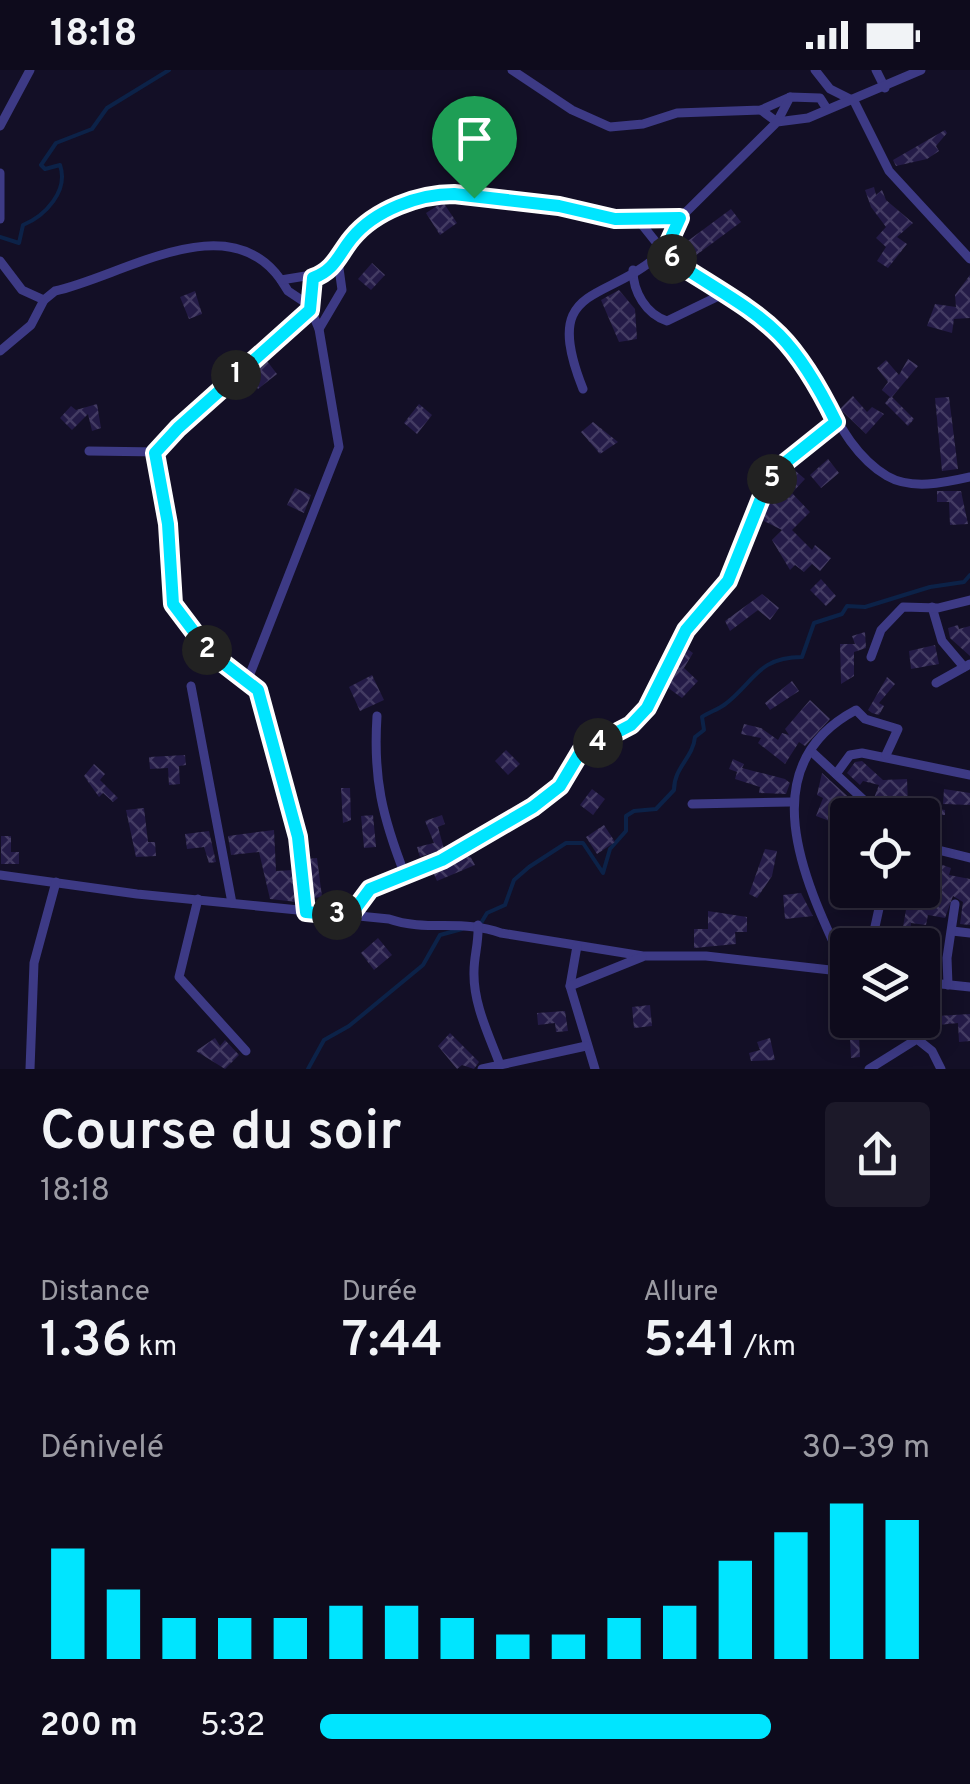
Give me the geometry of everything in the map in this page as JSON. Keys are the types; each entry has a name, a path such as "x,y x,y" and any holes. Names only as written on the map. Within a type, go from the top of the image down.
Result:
{"street":[{"path":"0,126 30,70"},
{"path":"512,70 572,110 610,127 643,124 677,113 761,110 790,97 820,98 827,109"},
{"path":"814,70 830,88 854,101 889,171 970,260"},
{"path":"876,70 885,88"},
{"path":"761,110 778,122 796,122 921,70"},
{"path":"583,390 572,360 572,314 584,299 665,251 680,218 778,122 790,97"},
{"path":"0,173 0,218"},
{"path":"282,280 313,278 338,261 356,234 378,217 414,200 441,194 530,202 638,221 680,218"},
{"path":"638,221 675,262 761,315 802,357 836,422 867,460 902,483 970,477"},
{"path":"0,351 32,325 44,300 55,291 151,259 213,244 255,253 288,291 309,307 319,330 339,446 248,679"},
{"path":"319,330 342,290 338,261"},
{"path":"0,262 22,290 44,300"},
{"path":"633,270 633,284 642,302 655,318 667,322 727,292"},
{"path":"89,451 155,453 309,307 313,278"},
{"path":"350,916 370,889 442,860 533,807 560,786 581,751 639,717 686,630 728,581 766,486 781,466 836,422"},
{"path":"155,453 168,524 174,606 210,653 258,690 298,837 306,912"},
{"path":"871,657 881,630 904,607 970,600"},
{"path":"932,606 942,641 967,665 936,683"},
{"path":"191,686 232,903"},
{"path":"830,929 798,849 790,802 812,752 840,718 856,710 865,718 898,729 886,755"},
{"path":"377,716 374,770 383,819 405,875"},
{"path":"812,752 862,798"},
{"path":"836,774 850,755 886,755 927,769 970,775"},
{"path":"692,804 790,802"},
{"path":"940,850 970,858"},
{"path":"0,875 389,919 410,927 478,925 643,956 706,956 830,970"},
{"path":"30,1069 34,964 56,882"},
{"path":"198,898 179,978 246,1051"},
{"path":"948,985 946,958 954,904"},
{"path":"478,925 480,954 474,966 477,1002 498,1062"},
{"path":"952,931 970,933"},
{"path":"576,946 570,986 594,1069"},
{"path":"570,986 643,956"},
{"path":"940,984 970,987"},
{"path":"869,1069 917,1040 932,1051 941,1069"},
{"path":"482,1069 498,1062 586,1046"}],"building":[{"path":"945,130 947,133 936,146 939,151 927,159 896,166 893,160"},
{"path":"874,187 876,195 882,190 886,200 913,223 897,237 907,244 888,268 877,261 886,247 876,238 886,227 871,207 865,190"},
{"path":"443,202 457,223 440,235 426,213"},
{"path":"731,209 741,222 691,259 681,246"},
{"path":"372,263 385,275 371,290 358,279"},
{"path":"970,275 970,318 954,319 952,333 927,326 935,304 956,307 955,295"},
{"path":"619,290 635,309 637,339 619,342 601,300"},
{"path":"195,291 202,314 189,319 180,297"},
{"path":"908,359 918,366 892,397 914,419 908,426 885,403 890,397 882,390 888,382 877,368 886,360 899,375"},
{"path":"267,361 277,374 258,389 248,376"},
{"path":"853,396 867,412 872,407 884,414 866,434 840,409"},
{"path":"949,397 958,469 942,471 935,398"},
{"path":"97,404 101,428 92,431 88,414 72,430 60,418 71,406 76,410"},
{"path":"419,404 432,415 417,434 404,423"},
{"path":"593,422 618,442 600,454 581,432"},
{"path":"828,459 839,473 821,488 810,475"},
{"path":"792,468 805,479 792,493 810,512 792,530 812,550 815,545 831,558 820,571 812,564 804,572 795,565 790,570 772,540 782,530 762,520 774,490"},
{"path":"295,488 311,495 304,513 287,505"},
{"path":"937,491 961,491 968,524 950,525 949,502 937,502"},
{"path":"821,579 836,596 826,606 810,590"},
{"path":"762,594 779,608 770,620 758,610 730,631 725,621"},
{"path":"958,625 959,629 970,626 970,656 950,638 948,628"},
{"path":"865,632 866,648 854,652 854,676 841,684 840,644 855,644 852,636"},
{"path":"935,645 939,664 911,669 909,651"},
{"path":"686,648 693,653 684,668 698,681 682,698 667,687"},
{"path":"372,675 384,700 360,711 349,687"},
{"path":"887,677 895,684 879,703 884,706 879,715 872,713 868,710"},
{"path":"792,681 799,691 770,710 765,703"},
{"path":"810,700 830,719 805,746 799,742 785,764 758,743 761,738 741,734 744,724 761,728 778,740 782,733 789,735 785,729"},
{"path":"506,750 520,764 508,775 495,761"},
{"path":"185,755 186,765 179,766 180,784 169,785 168,768 150,769 149,757"},
{"path":"733,759 744,764 742,768 785,779 790,783 786,794 759,793 760,787 735,779 737,772 729,769"},
{"path":"862,761 883,780 907,779 908,798 874,798 879,785 863,781 860,785 847,773 855,762"},
{"path":"94,764 105,774 100,780 118,798 113,802 103,793 99,797 84,776"},
{"path":"822,773 849,798 830,798 830,821 816,816 823,798 817,795"},
{"path":"341,788 350,788 351,820 343,823"},
{"path":"592,789 605,799 593,815 580,805"},
{"path":"944,789 970,793 970,805 943,804"},
{"path":"144,808 148,842 155,842 156,856 136,857 126,810"},
{"path":"373,815 376,847 364,848 361,816"},
{"path":"442,815 445,824 438,827 444,849 420,857 417,847 434,843 425,821"},
{"path":"604,825 615,842 597,854 586,837"},
{"path":"274,830 276,871 293,870 297,902 270,899 259,852 231,855 228,836"},
{"path":"209,831 216,862 209,863 204,847 187,849 185,834"},
{"path":"1,836 11,836 11,852 19,852 19,864 1,864"},
{"path":"765,849 777,851 772,876 757,898 749,894"},
{"path":"470,856 475,865 437,881 433,872"},
{"path":"317,858 322,897 312,898 308,859"},
{"path":"940,864 951,868 949,875 970,879 970,925 960,924 963,902 953,896 945,918 928,915 926,925 911,923 911,928 893,928 903,927 906,908 940,908"},
{"path":"801,893 813,916 785,919 783,895"},
{"path":"708,911 747,917 747,932 735,932 736,944 694,948 694,929 708,929"},
{"path":"378,938 392,955 374,970 361,953"},
{"path":"650,1005 652,1026 634,1028 632,1007"},
{"path":"565,1011 568,1031 556,1032 555,1023 538,1025 537,1013"},
{"path":"970,1014 970,1041 959,1042 958,1023 940,1025 940,1016"},
{"path":"450,1033 479,1062 474,1069 462,1065 457,1069 438,1046"},
{"path":"215,1038 220,1046 225,1040 239,1055 225,1069 196,1051"},
{"path":"770,1038 775,1060 751,1061 749,1053 760,1050 757,1042"},
{"path":"850,1038 859,1038 860,1057 851,1058"}],"waterway":[{"path":"0,237 19,243 23,225 39,215 58,193 60,165 45,169 41,165 56,143 92,129 107,108 169,70"},
{"path":"481,923 487,913 505,905 514,880 566,843 583,843 603,873 610,849 626,831 626,816 634,811 656,809 674,790 695,737 704,730 702,717 734,697 765,666 802,657 814,623 842,614 847,606 865,607 930,587 964,582 970,575"},
{"path":"308,1069 324,1040 349,1026 423,965 440,935 462,929"}],"route":[{"path":"454,194 474,198 559,206 615,219 680,218 665,251 675,262 761,315 785,338 802,357 836,422 781,466 766,486 751,515 728,581 686,630 647,708 631,725 581,751 560,786 533,807 442,860 370,889 350,916 306,912 298,837 258,690 210,653 173,604 168,524 155,453 160,452 173,432 310,310 313,278 338,261 350,240 366,226 398,206 428,196 454,194"}]}
